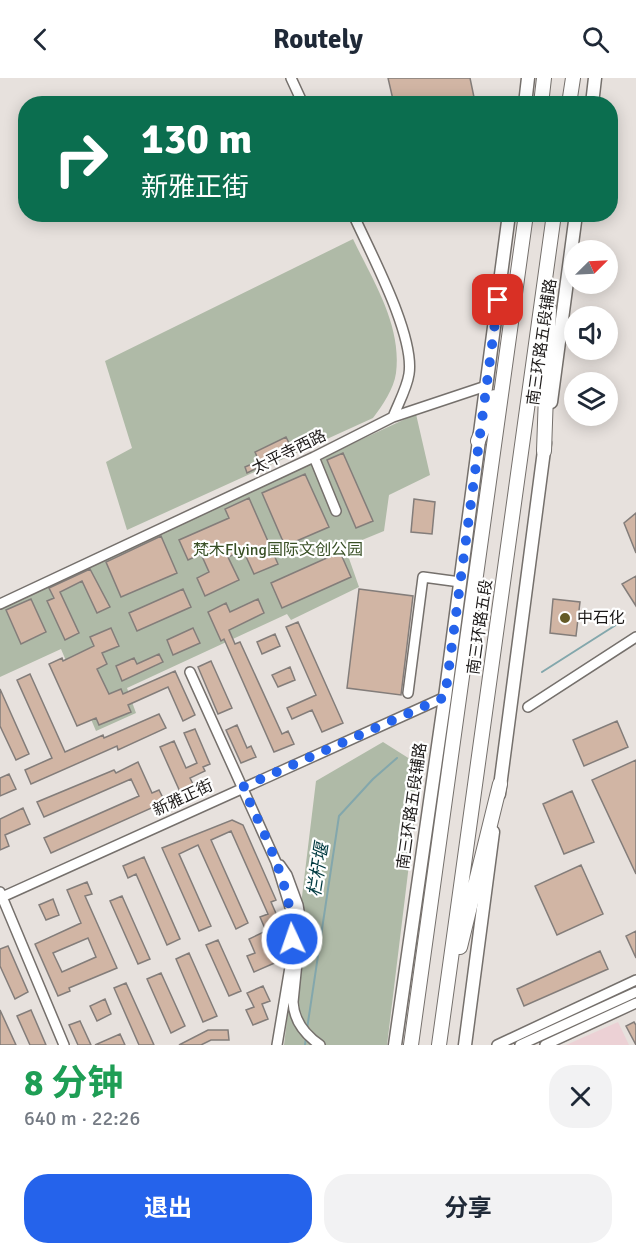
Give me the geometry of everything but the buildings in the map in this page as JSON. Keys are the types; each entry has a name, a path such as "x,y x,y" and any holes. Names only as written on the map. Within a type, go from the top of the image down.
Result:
{"highway":[{"path":"542,96 544,78"},
{"path":"570,96 573,78"},
{"name":"南三环路五段","path":"411,1045 525,222"},
{"name":"南三环路五段","path":"439,1045 553,222"},
{"path":"544,451 551,236"},
{"path":"478,441 504,375"},
{"path":"442,1022 500,784"}],"main road":[{"path":"526,96 528,78"},
{"path":"593,96 595,78"},
{"name":"南三环路五段辅路","path":"395,1045 445,697 508,222"},
{"name":"南三环路五段辅路","path":"465,1045 575,222"}],"street":[{"path":"291,78 299,96"},
{"path":"357,222 393,305 406,342 409,374 393,417"},
{"name":"太平寺西路","path":"0,604 314,457 393,417 486,386"},
{"path":"314,457 336,511"},
{"path":"408,693 423,577 460,582"},
{"path":"528,707 636,637"},
{"path":"190,672 276,862 293,917 291,961 277,1045"},
{"name":"新雅正街","path":"1,896 445,697"},
{"path":"276,862 283,867 287,875 298,905 301,923 292,1002 293,1013 307,1036 320,1045"},
{"path":"1,896 64,1045"},
{"path":"497,1045 636,980"},
{"path":"520,1045 636,992"},
{"path":"545,1045 636,1003"},
{"path":"467,1032 474,1045"}],"shaded area":[{"path":"618,1022 629,1045 566,1045"}],"green space":[{"path":"353,239 384,304 395,338 397,355 393,385 373,418 127,530 106,462 132,448 105,361"},
{"name":"梵木Flying国际文创公园","path":"416,414 430,475 389,495 384,531 345,547 359,587 291,620 287,614 127,688 136,713 96,731 61,649 0,677 0,608"},
{"path":"383,742 421,766 387,1045 284,1045 316,781"}],"waterway":[{"name":"栏杆堰","path":"542,672 619,623"},
{"name":"栏杆堰","path":"307,1029 339,816 373,779 397,758"},
{"name":"栏杆堰","path":"305,1045 306,1037"}],"place":[{"name":"中石化","path":"565,618"}],"route":[{"path":"292,939 293,917 276,862 243,787 445,697 498,300"}]}
